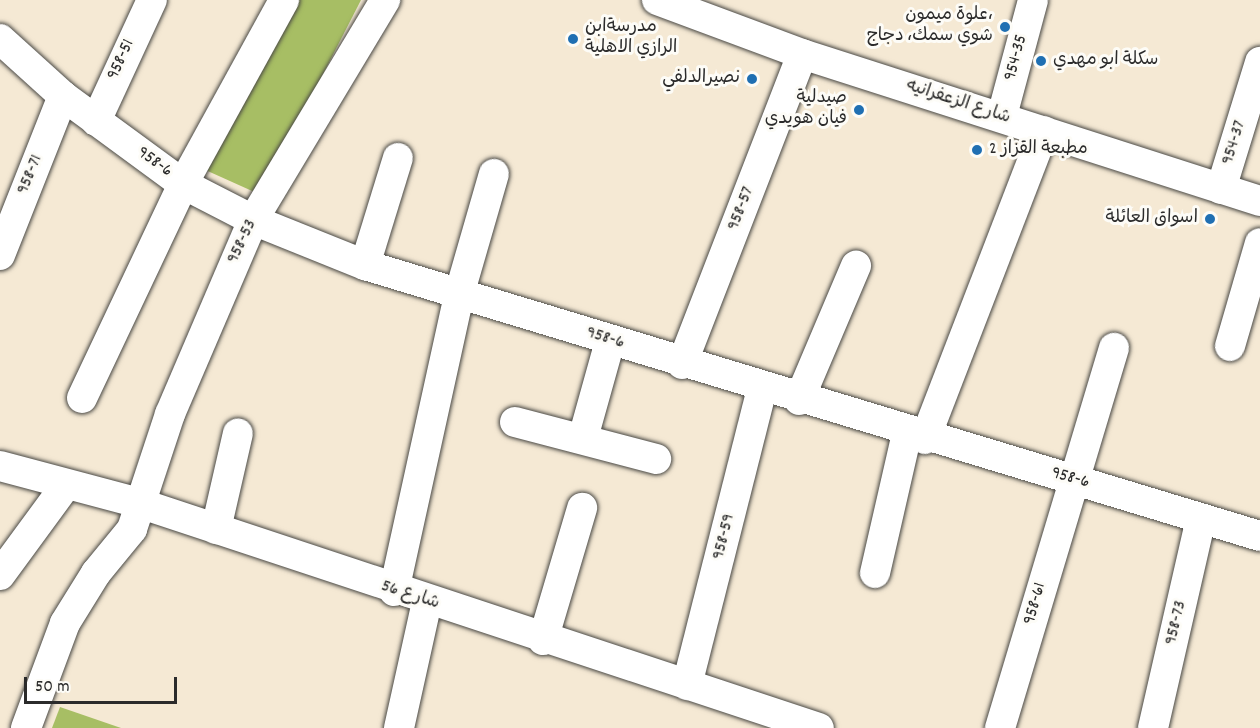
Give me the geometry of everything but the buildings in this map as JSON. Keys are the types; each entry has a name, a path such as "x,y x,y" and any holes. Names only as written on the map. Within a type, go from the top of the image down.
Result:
{"street":[{"name":"958-51","path":"96,121 152,0"},
{"path":"82,398 183,183 284,0"},
{"name":"958-53","path":"26,728 65,623 96,573 132,530 139,503 196,347 253,220 385,0"},
{"name":"شارع الزعفرانيه","path":"657,0 802,54 1260,201"},
{"name":"954-35","path":"1002,117 1033,0"},
{"name":"958-6","path":"0,39 63,96 183,183 253,220 365,265 916,436 1201,518 1258,528"},
{"name":"958-57","path":"682,364 802,54"},
{"name":"954-37","path":"1221,189 1260,62"},
{"name":"958-71","path":"0,255 63,96"},
{"path":"875,573 916,436 1044,131"},
{"path":"365,265 398,158"},
{"path":"394,591 459,294 494,174"},
{"path":"1230,346 1260,243"},
{"path":"799,400 856,266"},
{"path":"583,438 610,341"},
{"name":"958-61","path":"1000,728 1072,480 1114,348"},
{"name":"958-59","path":"687,685 762,388"},
{"path":"515,422 656,459"},
{"path":"216,529 238,433"},
{"name":"شارع 56","path":"0,466 139,503 427,602 819,728"},
{"path":"0,575 66,485"},
{"path":"543,640 582,508"},
{"name":"958-73","path":"1153,728 1201,518"},
{"path":"399,728 427,602"}],"green space":[{"path":"299,0 361,0 261,195 201,168"},
{"path":"60,707 121,728 52,728"}],"place":[{"name":"علوة ميمون، شوي سمك، دجاج","path":"1005,27"},
{"name":"مدرسةابن الرازي الاهلية","path":"573,39"},
{"name":"سكلة ابو مهدي","path":"1041,61"},
{"name":"نصيرالدلفي","path":"752,79"},
{"name":"صيدلية فيان هويدي","path":"859,110"},
{"name":"مطبعة القزاز 2","path":"977,150"},
{"name":"اسواق العائلة","path":"1210,219"}]}
